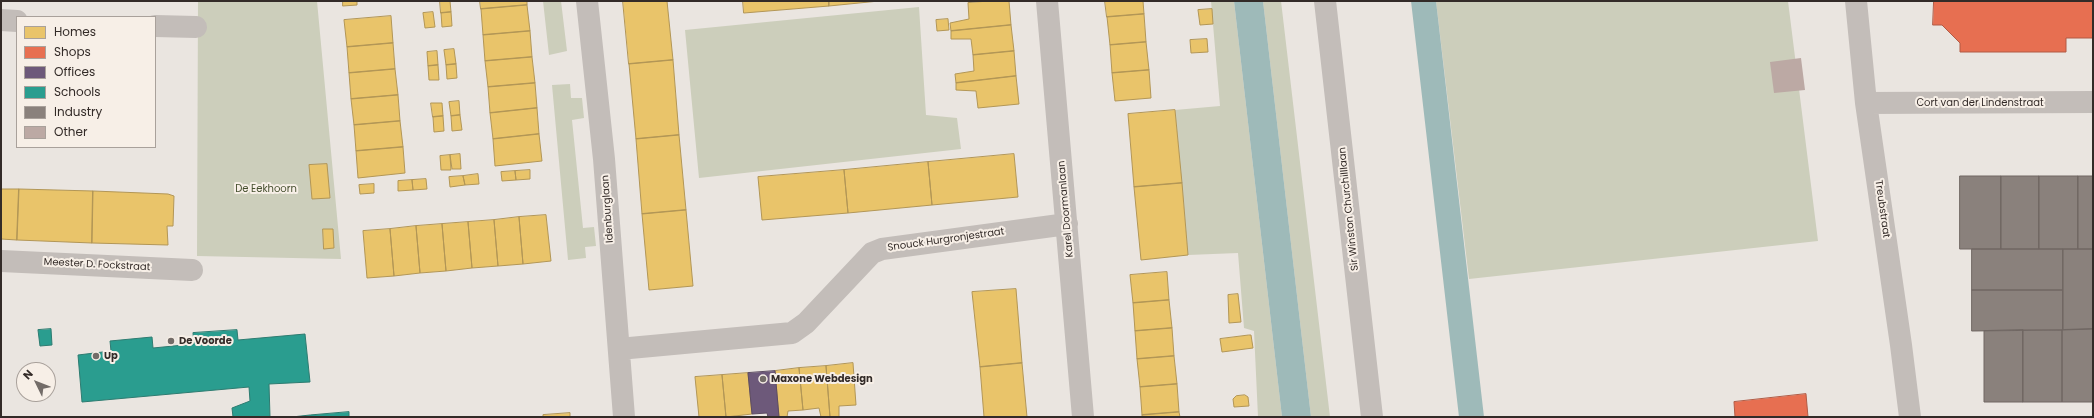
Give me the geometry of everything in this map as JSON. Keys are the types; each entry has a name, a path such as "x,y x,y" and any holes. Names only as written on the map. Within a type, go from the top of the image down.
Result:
{"street":[{"name":"Idenburglaan","path":"587,1 604,159 624,417"},
{"name":"Karel Doormanlaan","path":"1046,1 1083,417"},
{"name":"Sir Winston Churchilllaan","path":"1325,1 1372,417"},
{"name":"Treubstraat","path":"1856,1 1866,103 1910,417"},
{"path":"1,20 16,21"},
{"path":"156,26 196,27"},
{"name":"Cort van der Lindenstraat","path":"1866,103 2093,102"},
{"name":"Snouck Hurgronjestraat","path":"619,349 792,333 806,323 872,253 882,249 1067,224"},
{"name":"Meester D. Fockstraat","path":"1,261 192,270"}],"green space":[{"name":"De Eekhoorn","path":"198,1 317,1 341,259 197,256"},
{"path":"543,1 561,1 567,51 549,55"},
{"path":"1211,1 1234,1 1282,417 1258,417 1254,331 1244,328 1238,253 1188,255 1175,110 1220,106"},
{"path":"1263,1 1281,1 1330,417 1311,417"},
{"path":"1436,1 1788,1 1818,241 1469,279"},
{"path":"919,7 926,115 957,118 961,149 699,178 685,30"},
{"path":"570,84 571,98 582,98 584,118 572,120 583,228 594,227 596,246 585,247 586,258 568,260 552,85"}],"water":[{"path":"1234,1 1263,1 1311,417 1282,417"},
{"path":"1411,1 1436,1 1484,417 1459,417"}],"building: Homes":[{"path":"343,1 357,1 357,5 343,6"},
{"path":"440,1 450,1 451,12 441,13"},
{"path":"480,1 527,1 527,5 481,9"},
{"path":"623,1 667,1 673,60 629,64"},
{"path":"743,1 829,1 829,6 744,13"},
{"path":"829,1 879,1 829,6"},
{"path":"1009,1 1011,25 951,31 950,23 969,19 968,3"},
{"path":"1105,1 1143,1 1144,14 1107,17"},
{"path":"527,5 530,31 483,35 481,9"},
{"path":"1212,9 1213,24 1200,25 1198,10"},
{"path":"433,12 435,27 425,28 423,13"},
{"path":"451,12 452,26 442,27 441,13"},
{"path":"1144,14 1146,42 1110,45 1107,17"},
{"path":"391,16 393,43 347,47 344,20"},
{"path":"948,19 949,30 937,31 936,20"},
{"path":"1011,25 1014,51 973,55 971,39 951,39 951,31"},
{"path":"530,31 532,57 485,61 483,35"},
{"path":"1207,39 1208,52 1191,53 1190,40"},
{"path":"1146,42 1149,70 1112,73 1110,45"},
{"path":"393,43 395,69 349,73 347,47"},
{"path":"454,49 456,64 446,65 444,50"},
{"path":"437,51 438,65 428,66 427,52"},
{"path":"1014,51 1016,76 956,83 955,74 974,71 973,55"},
{"path":"532,57 535,83 488,87 485,61"},
{"path":"673,60 679,135 636,139 629,64"},
{"path":"456,64 457,78 447,79 446,65"},
{"path":"438,65 439,80 429,80 428,66"},
{"path":"395,69 398,95 351,99 349,73"},
{"path":"1149,70 1151,98 1115,101 1112,73"},
{"path":"1016,76 1019,104 978,108 976,91 956,90 956,83"},
{"path":"535,83 537,108 490,113 488,87"},
{"path":"398,95 400,121 354,125 351,99"},
{"path":"459,101 460,115 451,116 449,102"},
{"path":"431,103 442,103 443,116 433,117"},
{"path":"537,108 539,134 493,139 490,113"},
{"path":"1175,110 1182,183 1134,187 1128,114"},
{"path":"460,115 462,130 452,131 451,116"},
{"path":"443,116 444,131 434,132 433,117"},
{"path":"400,121 403,147 356,151 354,125"},
{"path":"539,134 542,161 495,166 493,139"},
{"path":"679,135 686,210 642,214 636,139"},
{"path":"403,147 405,173 358,178 356,151"},
{"path":"460,154 461,169 452,169 450,155"},
{"path":"1014,154 1018,197 932,205 928,162"},
{"path":"450,155 451,170 441,170 440,156"},
{"path":"928,162 932,205 848,213 844,170"},
{"path":"327,164 330,198 312,199 309,165"},
{"path":"530,170 530,179 516,180 515,171"},
{"path":"844,170 848,213 762,220 758,177"},
{"path":"515,171 516,180 502,181 501,172"},
{"path":"478,174 479,184 465,185 463,176"},
{"path":"463,176 465,185 450,187 449,177"},
{"path":"426,179 427,189 413,190 412,180"},
{"path":"412,180 413,190 398,191 398,181"},
{"path":"1182,183 1188,255 1141,260 1134,187"},
{"path":"374,184 374,193 360,194 359,185"},
{"path":"1,189 19,189 17,240 1,239"},
{"path":"19,189 93,191 92,243 17,240"},
{"path":"93,191 168,194 174,196 173,226 167,226 168,245 92,243"},
{"path":"686,210 693,286 649,290 642,214"},
{"path":"546,215 551,261 523,264 519,217"},
{"path":"519,217 523,264 498,266 494,220"},
{"path":"494,220 498,266 472,268 468,222"},
{"path":"468,222 472,268 446,271 442,224"},
{"path":"442,224 446,271 420,273 416,226"},
{"path":"416,226 420,273 394,276 390,229"},
{"path":"323,229 333,229 334,248 324,249"},
{"path":"390,229 394,276 367,278 363,231"},
{"path":"1167,272 1169,300 1133,303 1130,275"},
{"path":"1016,289 1022,363 980,367 972,292"},
{"path":"1238,294 1241,322 1229,323 1228,295"},
{"path":"1169,300 1172,328 1135,331 1133,303"},
{"path":"1172,328 1174,356 1137,359 1135,331"},
{"path":"1251,335 1253,348 1222,352 1220,339"},
{"path":"1174,356 1177,384 1140,387 1137,359"},
{"path":"853,363 856,405 839,406 839,417 830,417 826,366"},
{"path":"1022,363 1027,417 984,417 980,367"},
{"path":"826,366 830,417 821,417 819,408 803,410 799,368"},
{"path":"799,368 803,410 788,411 787,417 779,417 775,371"},
{"path":"748,373 752,414 726,417 722,375"},
{"path":"722,375 726,417 699,417 695,377"},
{"path":"1177,384 1179,412 1142,415 1140,387"},
{"path":"1245,395 1248,397 1249,406 1234,407 1233,399 1236,396"},
{"path":"1179,412 1180,417 1142,417 1142,415"},
{"path":"570,413 570,417 543,417 543,415"}],"building: Shops":[{"path":"1934,1 2093,1 2093,38 2066,38 2066,52 1960,52 1960,43 1942,25 1933,25"},
{"path":"1806,394 1808,417 1735,417 1734,402"}],"building: Offices":[{"path":"775,371 779,417 768,417 767,413 752,414 748,373"}],"building: Schools":[{"path":"51,329 52,345 40,346 38,330"},
{"path":"237,330 238,340 305,334 310,382 269,384 270,417 233,417 232,408 250,401 249,387 82,402 78,355 111,351 110,341 152,337 153,348 194,344 193,333"},
{"path":"349,412 349,417 292,417 310,415"}],"building: Industry":[{"path":"1960,176 2001,176 2001,249 1960,249"},
{"path":"2001,176 2039,176 2039,249 2001,249"},
{"path":"2039,176 2078,176 2078,249 2039,249"},
{"path":"2078,176 2093,176 2093,249 2078,249"},
{"path":"1972,249 2063,249 2063,290 1972,290"},
{"path":"2063,249 2093,249 2093,329 2063,330"},
{"path":"1972,290 2063,290 2063,330 1972,331"},
{"path":"2093,329 2093,402 2062,402 2062,330"},
{"path":"2023,330 2062,330 2062,402 2023,402"},
{"path":"2023,330 2023,402 1984,402 1984,331"}],"building: Other":[{"path":"1801,58 1805,90 1774,93 1770,62"}],"place":[{"name":"De Voorde","path":"171,341"},
{"name":"Up","path":"96,356"},
{"name":"Maxone Webdesign","path":"763,379"}]}
